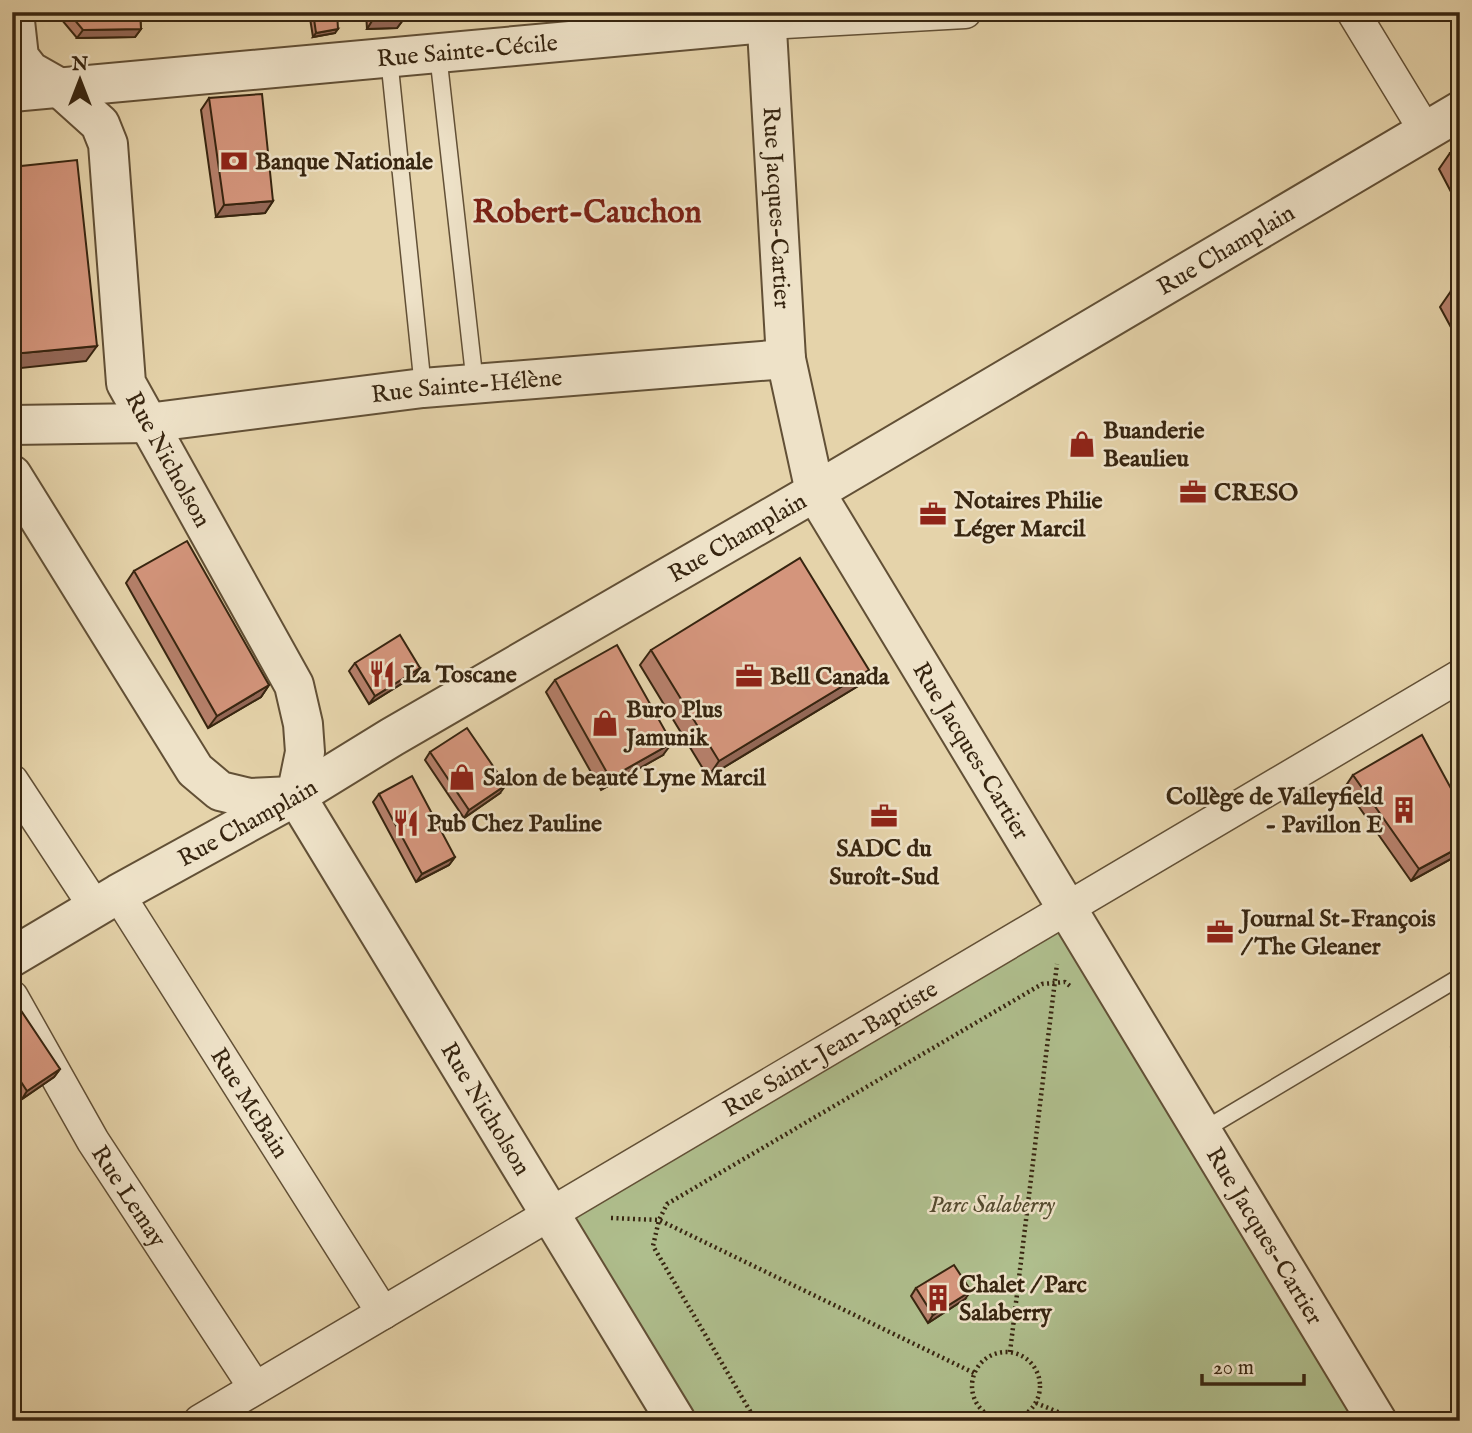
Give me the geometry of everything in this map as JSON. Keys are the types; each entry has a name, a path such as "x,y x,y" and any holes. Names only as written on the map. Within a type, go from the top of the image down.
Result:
{"street":[{"path":"14,71 15,12"},
{"name":"Rue Sainte-Cécile","path":"14,71 60,88 438,54 766,17 965,12"},
{"path":"1353,12 1426,132"},
{"name":"Rue Jacques-Cartier","path":"766,17 786,359 815,492 1377,1421"},
{"name":"Rue Nicholson","path":"60,88 100,124 108,144 126,383 294,685 306,752 296,796 676,1421"},
{"name":"Rue Champlain","path":"12,957 106,900 296,796 1460,111"},
{"name":"Rue Sainte-Hélène","path":"12,425 146,423 423,388 786,359"},
{"path":"12,475 195,770 220,791 249,798 296,796"},
{"name":"Rue Saint-Jean-Baptiste","path":"200,1421 1460,676"},
{"name":"Rue McBain","path":"12,781 106,900 383,1313"},
{"name":"Rue Lemay","path":"12,997 93,1140 255,1388"}],"lane":[{"path":"438,54 475,384"},
{"path":"388,58 423,388"},
{"path":"1202,1131 1460,977"}],"path":[{"path":"756,1421 653,1246 659,1220 667,1203 1042,984 1065,982 1073,988"},
{"path":"1010,1352 1053,984"},
{"path":"659,1220 974,1373"},
{"path":"1010,1352 1030,1362 1037,1371 1040,1382 1035,1403 1021,1417 1011,1420 991,1417 982,1410 972,1393 974,1373 980,1363 999,1353 1010,1352"},
{"path":"1035,1403 1080,1421"}],"green space":[{"name":"Parc Salaberry","path":"1067,908 1377,1421 676,1421 550,1214"}],"building":[{"path":"68,12 140,12 141,29 83,30"},
{"path":"313,12 337,12 338,29 316,33"},
{"path":"372,12 402,12 403,20 372,21"},
{"name":"Banque Nationale","path":"262,94 273,201 224,205 209,98"},
{"path":"1460,148 1460,173 1450,153"},
{"path":"77,160 97,346 12,354 12,167"},
{"path":"1460,287 1460,308 1451,291"},
{"path":"187,541 269,685 217,716 134,571"},
{"name":"Bell Canada","path":"800,558 869,670 719,761 651,650"},
{"name":"La Toscane","path":"400,635 420,668 375,696 355,663"},
{"name":"Buro Plus Jamunik","path":"617,645 672,743 610,778 555,680"},
{"name":"Salon de beauté Lyne Marcil","path":"467,728 506,785 469,810 430,752"},
{"name":"Collège de Valleyfield - Pavillon E","path":"1422,735 1460,805 1460,847 1419,869 1353,775"},
{"name":"Pub Chez Pauline","path":"412,776 455,857 422,874 379,794"},
{"path":"18,1006 60,1069 27,1091 12,1068 12,1009"},
{"name":"Chalet / Parc Salaberry","path":"954,1265 971,1291 933,1315 916,1288"}],"place":[{"name":"Banque Nationale","path":"234,161"},
{"name":"Buanderie Beaulieu","path":"1082,444"},
{"name":"CRESO","path":"1193,492"},
{"name":"Notaires Philie Léger Marcil","path":"933,514"},
{"name":"La Toscane","path":"382,674"},
{"name":"Bell Canada","path":"749,676"},
{"name":"Buro Plus Jamunik","path":"605,723"},
{"name":"Salon de beauté Lyne Marcil","path":"462,777"},
{"name":"Collège de Valleyfield - Pavillon E","path":"1404,810"},
{"name":"SADC du Suroît-Sud","path":"884,816"},
{"name":"Pub Chez Pauline","path":"406,823"},
{"name":"Journal St-François / The Gleaner","path":"1220,932"},
{"name":"Chalet / Parc Salaberry","path":"938,1298"}],"district":[{"name":"Robert-Cauchon","path":"587,211"}]}
